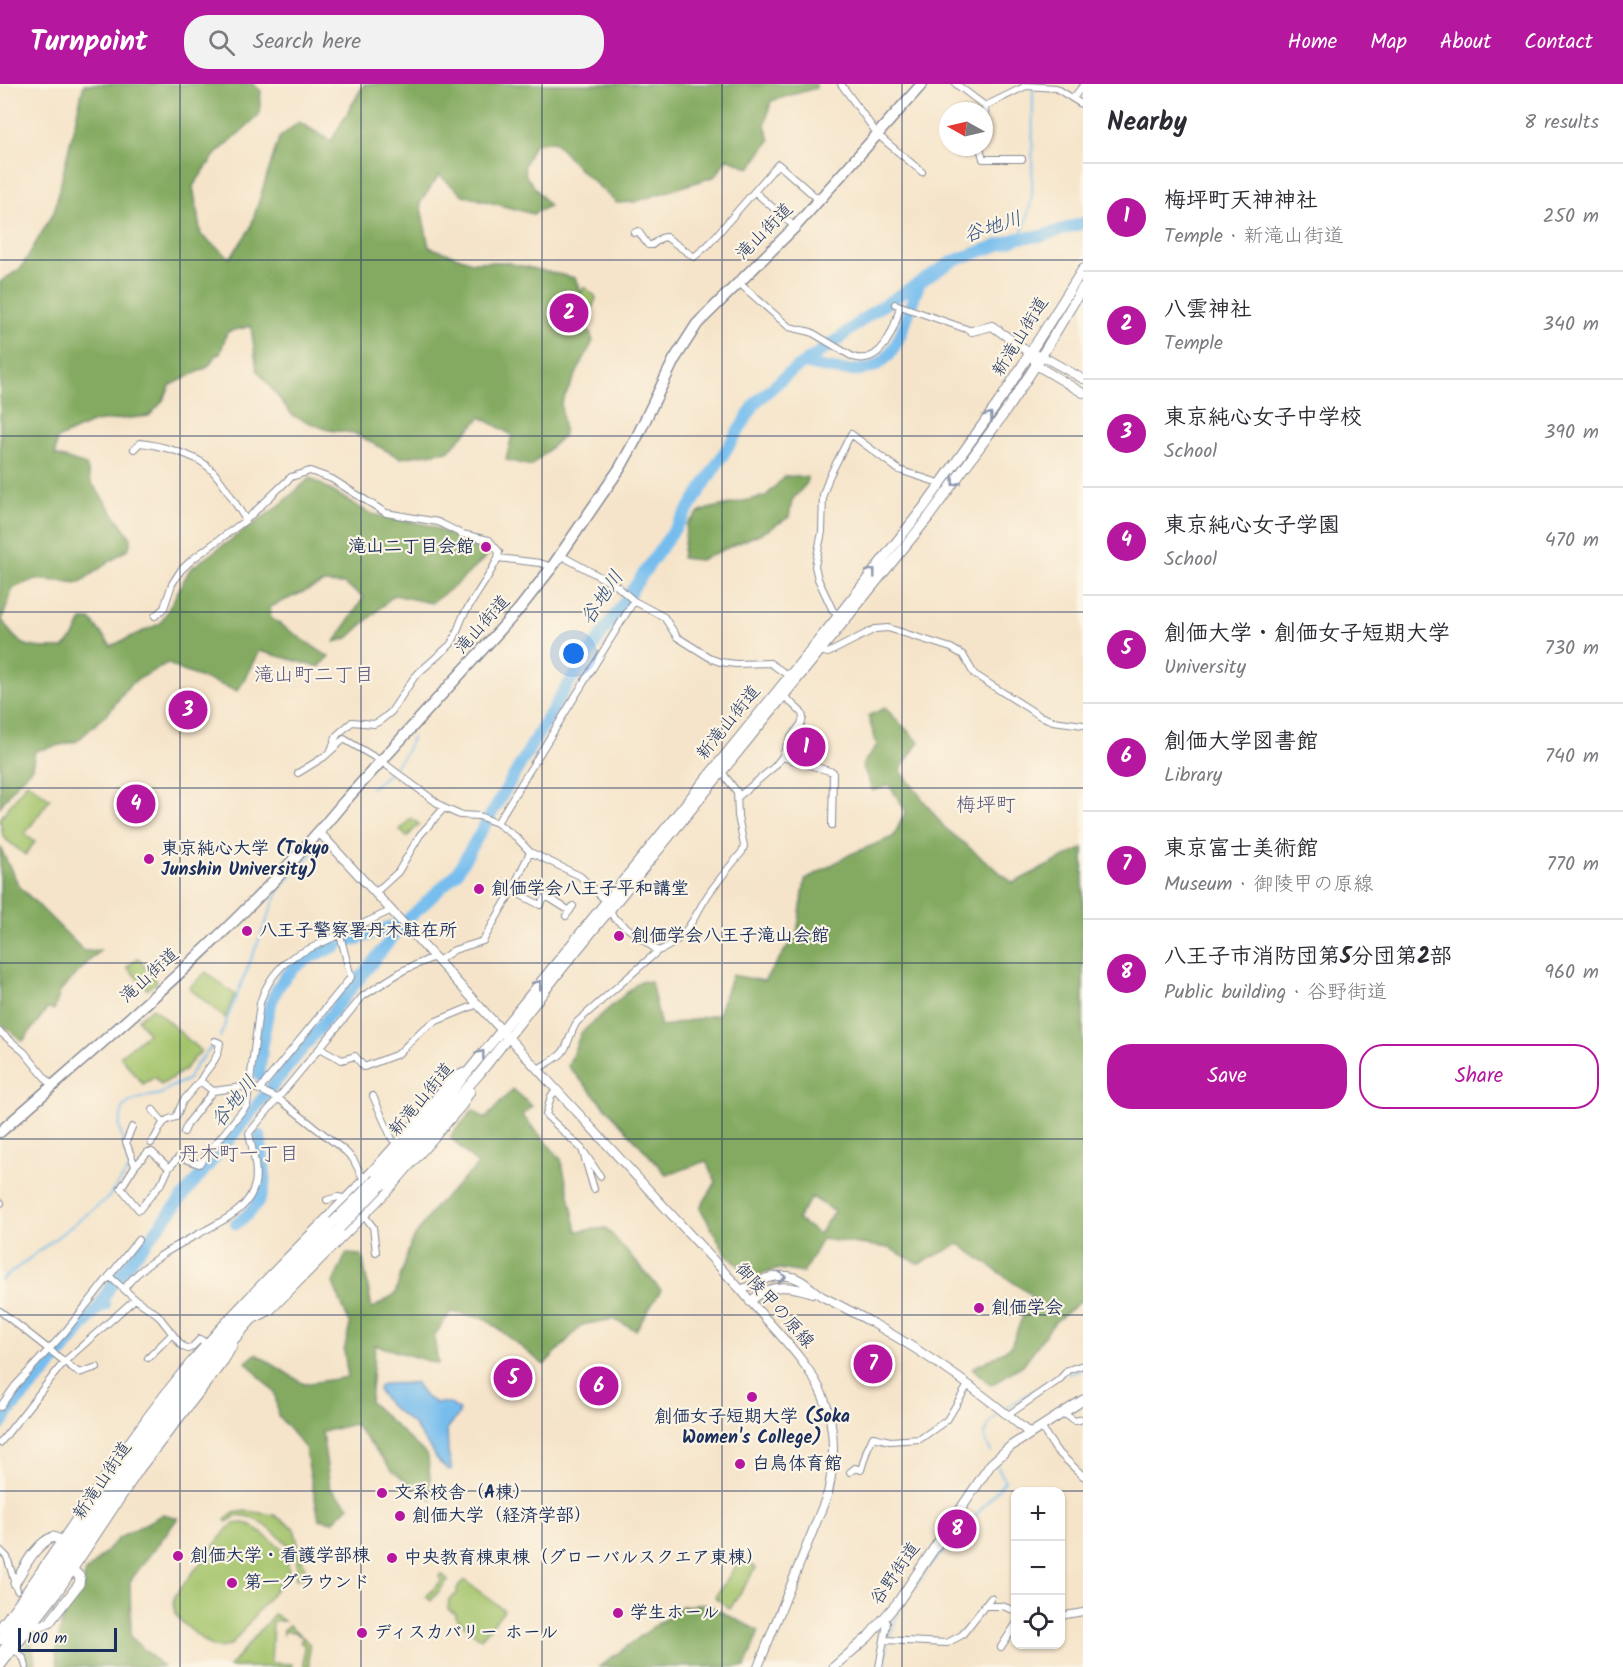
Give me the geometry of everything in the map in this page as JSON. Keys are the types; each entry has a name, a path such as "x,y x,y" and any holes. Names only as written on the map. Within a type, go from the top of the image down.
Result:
{"highway":[{"name":"滝山街道","path":"0,1132 237,918 319,832 520,608 552,567 628,455 689,334 708,311 795,227 922,84"}],"main road":[{"name":"新滝山街道","path":"379,1182 501,1030 722,772 789,676 942,484 1031,354 1083,269"},
{"name":"新滝山街道","path":"379,1182 480,1073 509,1038 608,905 756,723 784,696 939,504 1042,356 1083,287"},
{"path":"0,1628 63,1541 122,1453 207,1344 271,1273 363,1181 453,1078 468,1070"},
{"path":"251,1319 270,1310 382,1197 462,1105 480,1073"},
{"path":"337,1225 379,1182"},
{"name":"新滝山街道","path":"0,1654 69,1562 135,1462 199,1379 337,1225"},
{"name":"新滝山街道","path":"0,1640 47,1579 111,1481 170,1400 291,1264 337,1225"},
{"path":"0,1666 73,1570 140,1468 224,1360 239,1333"},
{"name":"谷野街道","path":"834,1667 885,1618 910,1585 985,1471 1011,1446 1083,1400"},
{"path":"16,1586 26,1564 45,1541 53,1537 63,1541"},
{"path":"39,1627 49,1623 79,1584 80,1576 73,1570"}],"street":[{"path":"841,84 878,135 921,172"},
{"path":"956,84 981,102"},
{"path":"993,102 1026,86 1056,88 1083,105"},
{"path":"1074,98 1083,86"},
{"path":"982,156 983,159 1022,159"},
{"path":"634,233 638,231 648,245 652,246 661,238 666,237 694,257 778,164 819,200"},
{"path":"755,192 795,227"},
{"path":"738,282 789,327 811,332 861,360 878,353 897,319 900,306 972,331 992,326 1031,354 1042,356 1083,379"},
{"path":"1031,354 1036,365 1083,393"},
{"path":"839,615 832,611 815,566 822,531 823,495 828,477 852,434 899,470 942,484"},
{"path":"134,449 140,443 153,444 208,466 246,520"},
{"path":"155,616 164,608 172,584 181,570 246,520 291,477 310,471 332,479 386,513 438,522 462,534 489,540 500,552 498,558 465,612 455,639 415,676 391,712 374,724 352,722 337,735 331,750"},
{"path":"560,555 619,587 633,600 664,617 677,637 711,658 736,664 770,663 789,676"},
{"path":"498,558 540,563 552,567"},
{"path":"496,822 633,600"},
{"path":"821,651 828,653 875,629 888,628 951,648 963,655 974,674 1040,716 1053,721 1083,724"},
{"path":"738,797 774,767 801,724 803,718 801,713 784,696"},
{"path":"298,773 344,739 381,761 444,808 460,815 479,816 496,822 516,837 530,852 580,876 608,905 614,918 658,951"},
{"path":"782,757 833,772 832,825"},
{"path":"538,1069 561,1055 570,1032 577,1022 658,951 668,948 683,935 710,892 742,852 744,846 738,816 737,792 722,772"},
{"path":"376,892 398,872 420,835 444,808"},
{"name":"御陵甲の原線","path":"319,832 741,1290 805,1363 817,1383 826,1402 832,1426 834,1449 828,1493 758,1667"},
{"path":"123,1287 133,1275 231,1216 246,1202 255,1181 249,1133 277,1098 363,996 404,970 483,941 530,852"},
{"path":"511,890 540,905 546,896 570,911"},
{"path":"169,1168 152,1152 148,1152 135,1166 121,1188 139,1210 179,1157 197,1166 247,1105 260,1003 264,990 284,963 294,956 393,912"},
{"path":"261,1090 351,977 340,935"},
{"path":"320,1048 342,1060 355,1056 364,1067 398,1054 421,1031 434,1022 478,1004"},
{"path":"0,1032 24,1052 52,1086"},
{"path":"152,1143 158,1136 158,1129 163,1122 176,1117 183,1101 214,1063 220,1043 215,1041"},
{"path":"200,1081 213,1091"},
{"path":"184,1132 188,1123 213,1091 250,1086 277,1098 345,1151 353,1159 363,1181 382,1197"},
{"path":"557,1090 550,1096 546,1115 582,1149 600,1176"},
{"path":"373,1096 379,1118 392,1139 398,1143"},
{"path":"153,1110 163,1122"},
{"path":"132,1127 126,1142 135,1166"},
{"path":"582,1149 594,1189"},
{"path":"327,1200 338,1197 347,1198 364,1215 373,1227 376,1252"},
{"path":"0,1407 15,1386 51,1351 138,1240"},
{"path":"110,1276 135,1299 157,1314 182,1346 188,1349 200,1339 207,1344"},
{"path":"741,1290 767,1278 790,1276 800,1280 820,1295 890,1333 968,1385 1030,1434"},
{"path":"750,1302 764,1290 773,1287 796,1287 820,1295"},
{"path":"0,1443 63,1361 135,1299"},
{"path":"0,1311 79,1373 97,1367"},
{"path":"148,1358 172,1334"},
{"path":"1008,1415 1059,1380 1065,1372 1083,1365"},
{"path":"850,1472 855,1468 861,1470 873,1437 890,1441 920,1439 947,1420 968,1385"},
{"path":"1063,1413 1075,1420 1083,1419"},
{"path":"1041,1427 1056,1450 1083,1476"},
{"path":"0,1550 7,1557 16,1586"},
{"path":"887,1640 947,1643 962,1635 990,1598"},
{"path":"984,1606 1002,1606 1011,1609"},
{"path":"1065,1615 1083,1612"},
{"path":"879,1667 887,1640 885,1618"},
{"path":"1001,1647 1011,1632"},
{"path":"14,1649 24,1659 26,1667"}],"green space":[{"path":"84,84 253,84 261,91 259,115 215,155 193,186 201,235 230,258 250,229 279,138 299,122 331,141 364,84 816,84 816,88 771,101 765,125 770,140 750,168 727,158 716,176 634,202 617,203 578,168 554,141 534,144 524,166 526,176 549,206 533,214 463,195 439,175 420,203 429,247 472,262 504,262 575,278 581,293 565,323 590,332 593,341 561,404 564,435 531,466 506,460 512,435 481,417 448,451 400,458 354,433 328,430 293,416 257,370 251,326 227,332 220,354 216,355 208,367 171,385 162,402 149,416 93,422 57,439 55,455 86,465 91,482 131,538 129,548 79,583 35,579 13,588 2,620 15,637 34,647 63,648 74,637 82,620 91,620 111,646 161,623 190,569 280,505 310,478 371,514 428,525 488,555 456,585 431,603 394,595 348,638 335,642 364,597 344,584 323,583 270,607 271,618 329,657 319,667 259,651 238,691 167,663 130,684 109,712 77,741 35,751 32,768 17,783 0,807 0,282 21,268 54,212"},
{"path":"584,287 596,299 590,312 580,308 578,301"},
{"path":"785,476 807,477 807,483 792,500 789,517 768,530 700,560 682,558 687,524 699,513 766,496"},
{"path":"885,708 919,742 900,770 944,827 1013,883 1083,848 1083,1299 1054,1323 1023,1365 991,1385 972,1368 997,1356 1011,1346 1031,1295 959,1244 919,1264 889,1248 822,1239 803,1273 780,1269 751,1277 727,1255 700,1208 716,1182 706,1161 667,1175 568,1066 581,1033 640,981 651,982 661,1027 718,1014 732,975 764,981 797,933 805,880 851,854 893,837 906,811 889,785 873,791 862,765 877,745 868,716","holes":["812,1197 834,1211 819,1234 797,1219"]},
{"path":"27,782 50,799 25,834 35,842 25,855 3,837 0,819"},
{"path":"411,818 419,824 407,837 400,830"},
{"path":"0,847 19,886 84,951 100,950 61,990 54,1010 47,1009 23,1041 0,1023"},
{"path":"138,958 157,982 147,989 127,967"},
{"path":"206,972 235,995 225,1018 189,988"},
{"path":"153,1008 201,1051 183,1071 161,1085 155,1077 143,1084 120,1056 148,1033 138,1019"},
{"path":"513,1089 532,1106 522,1115 561,1159 577,1231 606,1228 661,1290 636,1330 613,1319 582,1325 544,1365 486,1319 451,1312 434,1336 438,1364 375,1345 370,1402 428,1456 432,1501 393,1471 354,1424 322,1432 330,1488 349,1506 333,1522 319,1519 305,1448 278,1416 275,1393 246,1362 256,1354 304,1384 348,1377 344,1351 350,1325 333,1283 346,1254 362,1255 372,1309 395,1294 411,1242 435,1207 478,1165 450,1137 473,1110 485,1119"},
{"path":"246,1511 274,1515 294,1528 307,1577 296,1579 296,1556 288,1545 266,1526 245,1516 235,1517 227,1522 225,1520 234,1513"},
{"path":"163,1514 178,1518 130,1581 131,1637 163,1667 58,1667 56,1653 63,1616 83,1586 85,1573 119,1538"},
{"name":"第一グラウンド","path":"234,1524 251,1525 286,1552 289,1572 232,1644 216,1648 183,1623 176,1614 173,1602 175,1595 228,1528"},
{"path":"742,1557 756,1568 730,1609 715,1597"},
{"path":"442,1574 448,1580 431,1601 426,1597 442,1580 439,1577"},
{"path":"464,1580 504,1610 481,1639 448,1609 449,1599 457,1594 457,1588"},
{"path":"706,1604 759,1631 745,1667 599,1667 682,1606"},
{"path":"274,1614 284,1621 273,1621 271,1663 292,1664 292,1667 229,1667"},
{"path":"289,1625 309,1643 309,1667 304,1667 304,1645 300,1642 303,1638 294,1632 285,1631 283,1636 283,1631"},
{"path":"31,1637 36,1667 30,1667 22,1651"}],"water":[{"path":"415,1382 425,1397 436,1403 449,1403 459,1410 459,1414 447,1429 448,1453 452,1469 449,1470 440,1463 414,1425 388,1404 378,1390 380,1385"}],"waterway":[{"path":"1019,238 1027,219 1032,195 1033,87"},
{"name":"谷地川","path":"98,1308 110,1287 405,922 456,874 561,695 690,507 757,401 789,373 840,338 871,313 953,261 1019,238 1042,236 1083,223"},
{"name":"谷地川","path":"804,363 834,369 856,370 873,367 885,359 895,346 903,329 920,282"},
{"path":"394,768 406,752 412,738"},
{"path":"371,788 391,772"},
{"path":"220,1037 281,887 314,852"},
{"name":"谷地川","path":"348,942 404,922"},
{"name":"谷地川","path":"259,1075 268,1014 279,986 287,974 299,964 337,946"},
{"path":"0,1281 108,1198 130,1168 119,1127 123,1107 144,1097 161,1094 187,1080 196,1065 215,1043"},
{"name":"谷地川","path":"236,1224 248,1214 262,1195 265,1175 260,1136"},
{"name":"谷地川","path":"0,1426 12,1408 45,1373 98,1308 105,1305"},
{"path":"1068,1374 1083,1368"},
{"path":"1006,1407 1060,1375"},
{"path":"991,1452 984,1437 990,1422 997,1416"},
{"path":"885,1667 887,1644 900,1608 931,1564 957,1538 1005,1481 998,1467"}],"place":[{"name":"八雲神社","path":"569,313"},
{"name":"滝山二丁目会館","path":"486,547"},
{"name":"東京純心女子中学校","path":"188,710"},
{"name":"梅坪町天神神社","path":"806,747"},
{"name":"東京純心女子学園","path":"136,804"},
{"name":"東京純心大学 (Tokyo Junshin University)","path":"149,859"},
{"name":"創価学会八王子平和講堂","path":"479,889"},
{"name":"八王子警察署丹木駐在所","path":"247,931"},
{"name":"創価学会八王子滝山会館","path":"619,936"},
{"name":"創価学会","path":"979,1308"},
{"name":"東京富士美術館","path":"873,1364"},
{"name":"創価大学・創価女子短期大学","path":"513,1378"},
{"name":"創価大学図書館","path":"599,1386"},
{"name":"創価女子短期大学 (Soka Women's College)","path":"752,1397"},
{"name":"白鳥体育館","path":"740,1464"},
{"name":"文系校舎（A棟）","path":"382,1493"},
{"name":"創価大学（経済学部）","path":"400,1516"},
{"name":"八王子市消防団第5分団第2部","path":"957,1529"},
{"name":"創価大学・看護学部棟","path":"178,1556"},
{"name":"中央教育棟東棟（グローバルスクエア東棟）","path":"392,1558"},
{"name":"第一グラウンド","path":"232,1583"},
{"name":"学生ホール","path":"618,1613"},
{"name":"ディスカバリー ホール","path":"362,1633"}],"district":[{"name":"滝山町二丁目","path":"314,676"},
{"name":"梅坪町","path":"986,806"},
{"name":"丹木町一丁目","path":"239,1155"}]}
